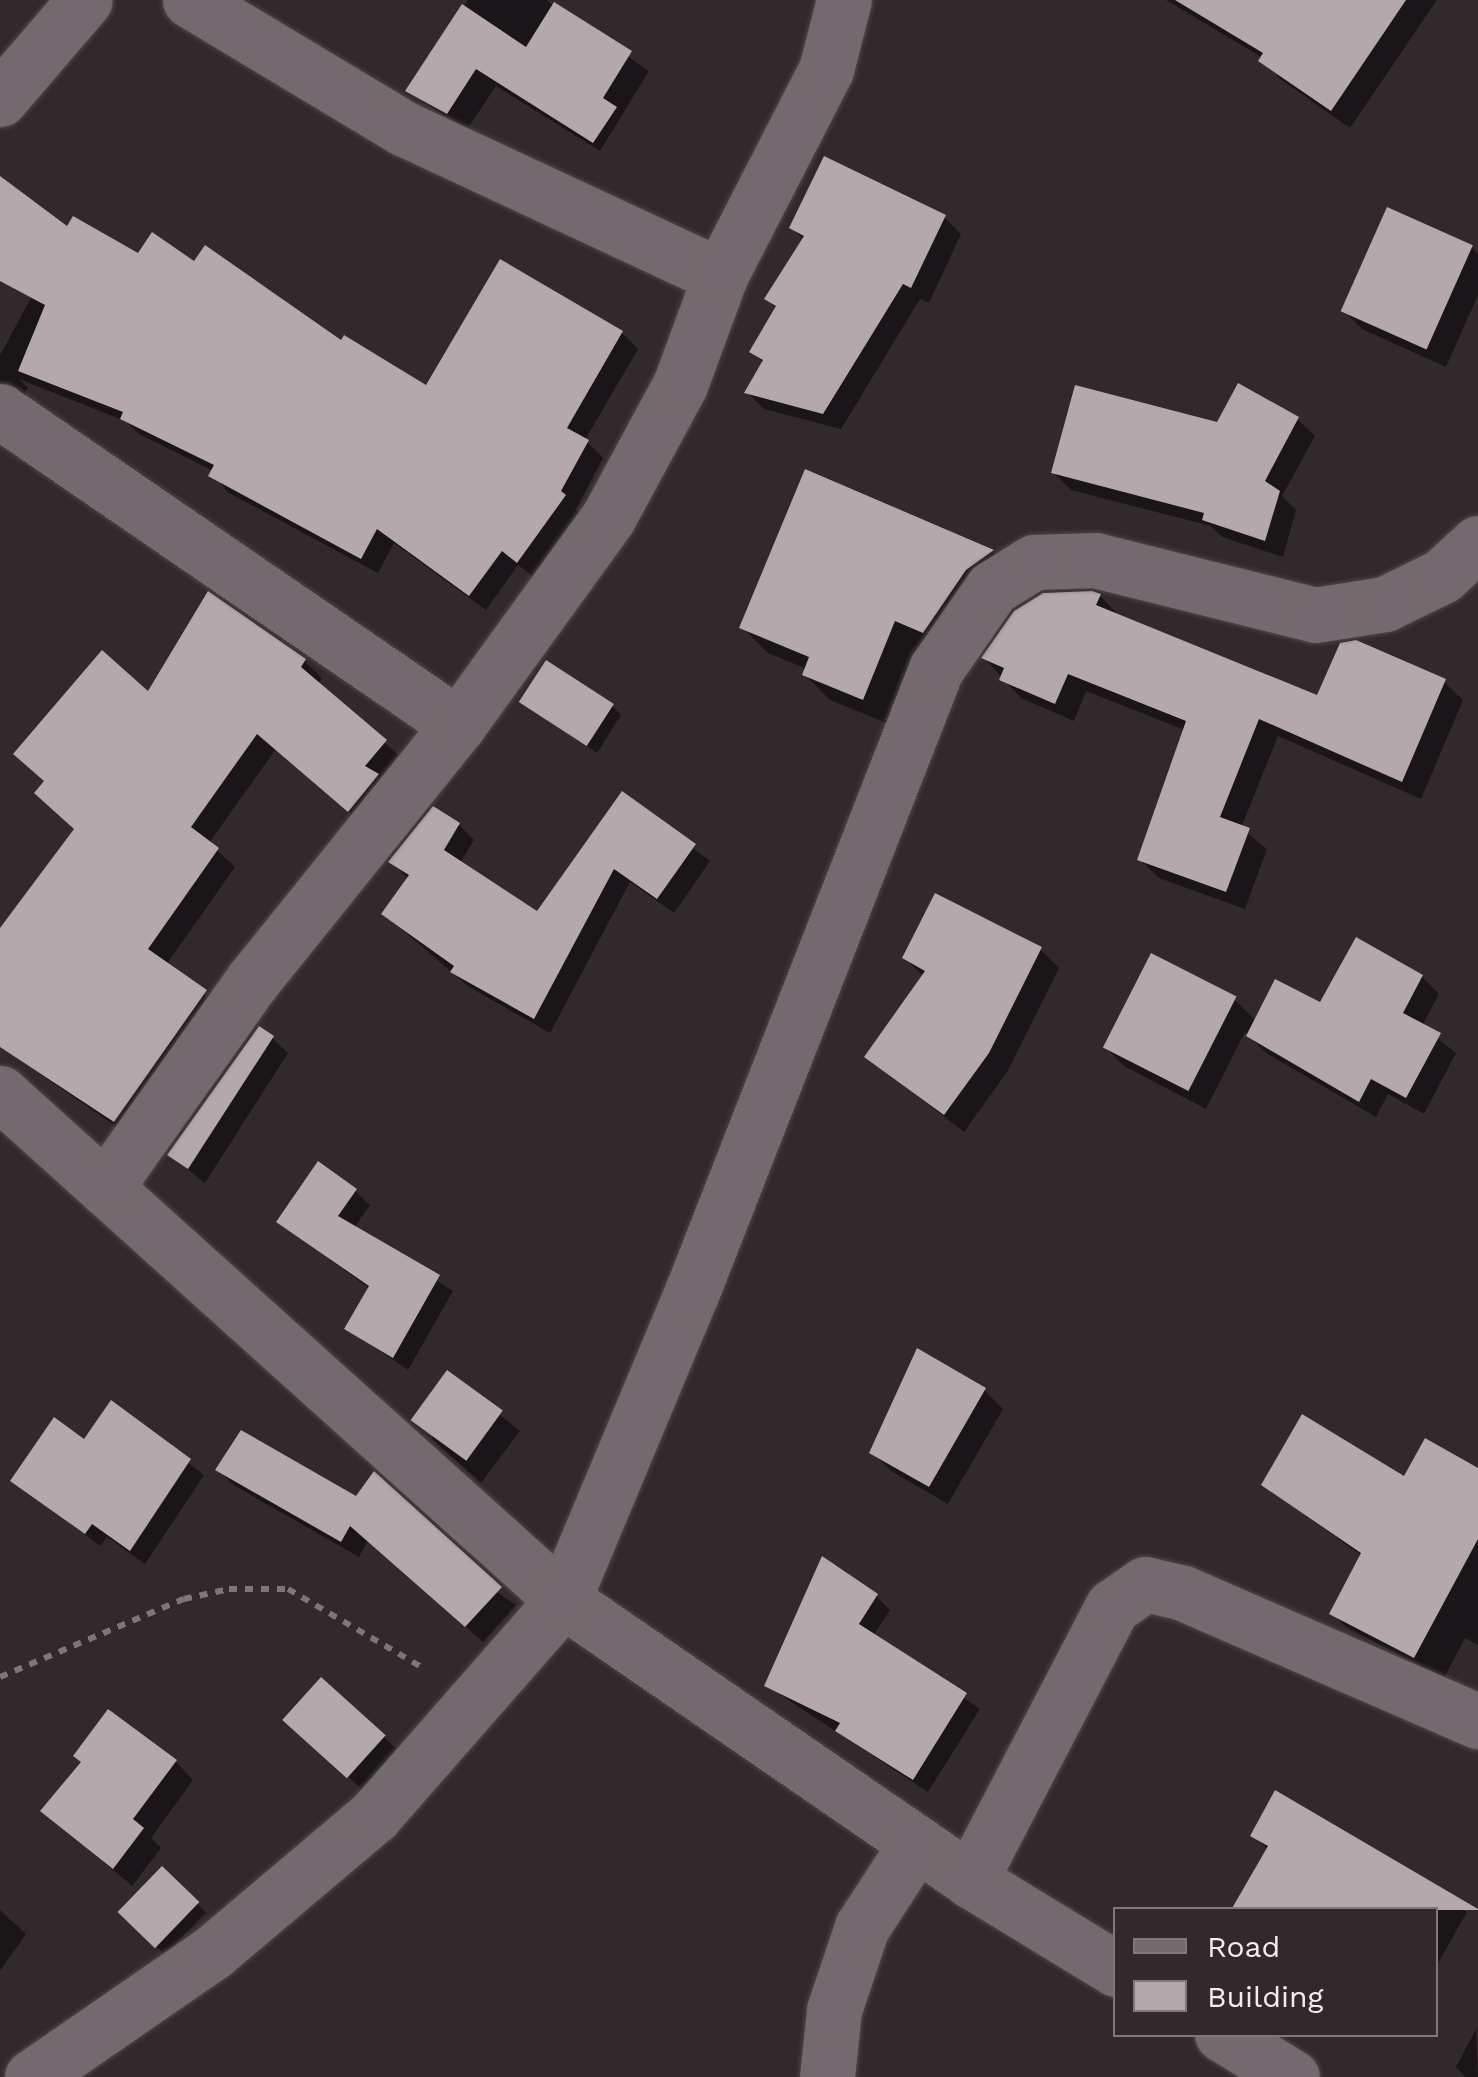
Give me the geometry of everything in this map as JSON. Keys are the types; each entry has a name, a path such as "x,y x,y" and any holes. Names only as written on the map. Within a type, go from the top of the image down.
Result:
{"street":[{"path":"0,99 85,0"},
{"path":"190,0 403,128 720,276"},
{"path":"106,1188 253,980 458,725 608,518 680,385 720,276 826,70 844,0"},
{"path":"0,411 458,725"},
{"path":"32,2077 213,1952 374,1816 564,1600 936,668 972,612 1011,572 1058,558 1095,560 1314,616 1385,604 1442,576 1478,543"},
{"path":"0,1093 564,1600 916,1844 1113,1967"},
{"path":"970,1880 1112,1607 1145,1584 1183,1592 1478,1721"},
{"path":"827,2077 834,2010 862,1927 916,1844"},
{"path":"1227,2037 1292,2077"}],"path":[{"path":"0,1677 184,1598 229,1589 288,1589 476,1702"}],"building":[{"path":"1175,0 1406,0 1331,111 1258,61 1263,53"},
{"path":"554,2 632,51 603,98 617,107 593,143 476,69 447,114 405,91 462,4 526,47"},
{"path":"824,156 946,215 911,288 903,284 823,414 744,393 763,360 749,352 776,306 764,299 804,236 789,228"},
{"path":"0,176 67,226 73,216 138,253 152,232 194,261 205,245 341,340 344,335 426,385 500,259 623,331 567,428 589,440 561,491 566,495 517,563 502,551 469,596 377,529 361,559 208,476 214,465 120,419 123,412 18,371 45,305 0,281"},
{"path":"1387,207 1473,245 1427,349 1341,311"},
{"path":"1238,383 1299,417 1265,481 1280,491 1265,541 1202,520 1204,513 1051,473 1075,385 1217,422"},
{"path":"805,469 994,550 966,570 923,633 895,621 863,700 802,675 809,657 739,628"},
{"path":"208,591 306,659 301,667 387,740 365,766 379,774 348,812 257,734 191,827 219,848 148,949 207,990 114,1122 0,1047 0,928 74,829 34,793 44,781 13,754 102,650 148,691"},
{"path":"1043,593 1101,594 1096,605 1317,695 1340,643 1356,640 1446,679 1402,782 1259,719 1220,817 1250,828 1226,892 1137,860 1186,721 1068,674 1055,704 999,680 1004,668 981,658 1014,611"},
{"path":"546,660 614,704 587,746 519,702"},
{"path":"622,791 696,844 657,899 614,869 534,1019 450,972 454,966 381,914 409,875 388,862 433,806 460,823 444,850 537,911"},
{"path":"935,893 1042,947 989,1053 944,1115 864,1057 925,971 902,958"},
{"path":"1356,937 1423,975 1403,1013 1441,1033 1406,1098 1371,1079 1359,1102 1246,1036 1275,979 1320,1002"},
{"path":"1151,953 1237,997 1188,1091 1103,1047"},
{"path":"259,1026 274,1036 188,1169 167,1155"},
{"path":"318,1161 357,1189 338,1216 440,1275 393,1358 344,1329 369,1286 276,1222"},
{"path":"917,1348 986,1388 929,1487 869,1453"},
{"path":"447,1370 503,1411 466,1461 411,1420"},
{"path":"111,1400 191,1459 130,1551 92,1524 85,1534 10,1481 54,1417 84,1439"},
{"path":"1302,1414 1404,1476 1425,1438 1478,1468 1478,1539 1414,1658 1329,1614 1361,1553 1261,1485"},
{"path":"241,1430 356,1496 374,1471 502,1587 465,1627 350,1526 341,1542 215,1470"},
{"path":"822,1556 878,1594 859,1624 967,1693 913,1780 835,1731 840,1723 764,1686"},
{"path":"321,1677 386,1735 347,1778 282,1720"},
{"path":"108,1709 177,1760 133,1819 144,1828 113,1869 40,1811 81,1762 73,1756"},
{"path":"1275,1790 1478,1910 1233,1907 1268,1846 1250,1836"},
{"path":"162,1866 199,1902 155,1948 118,1912"}]}
